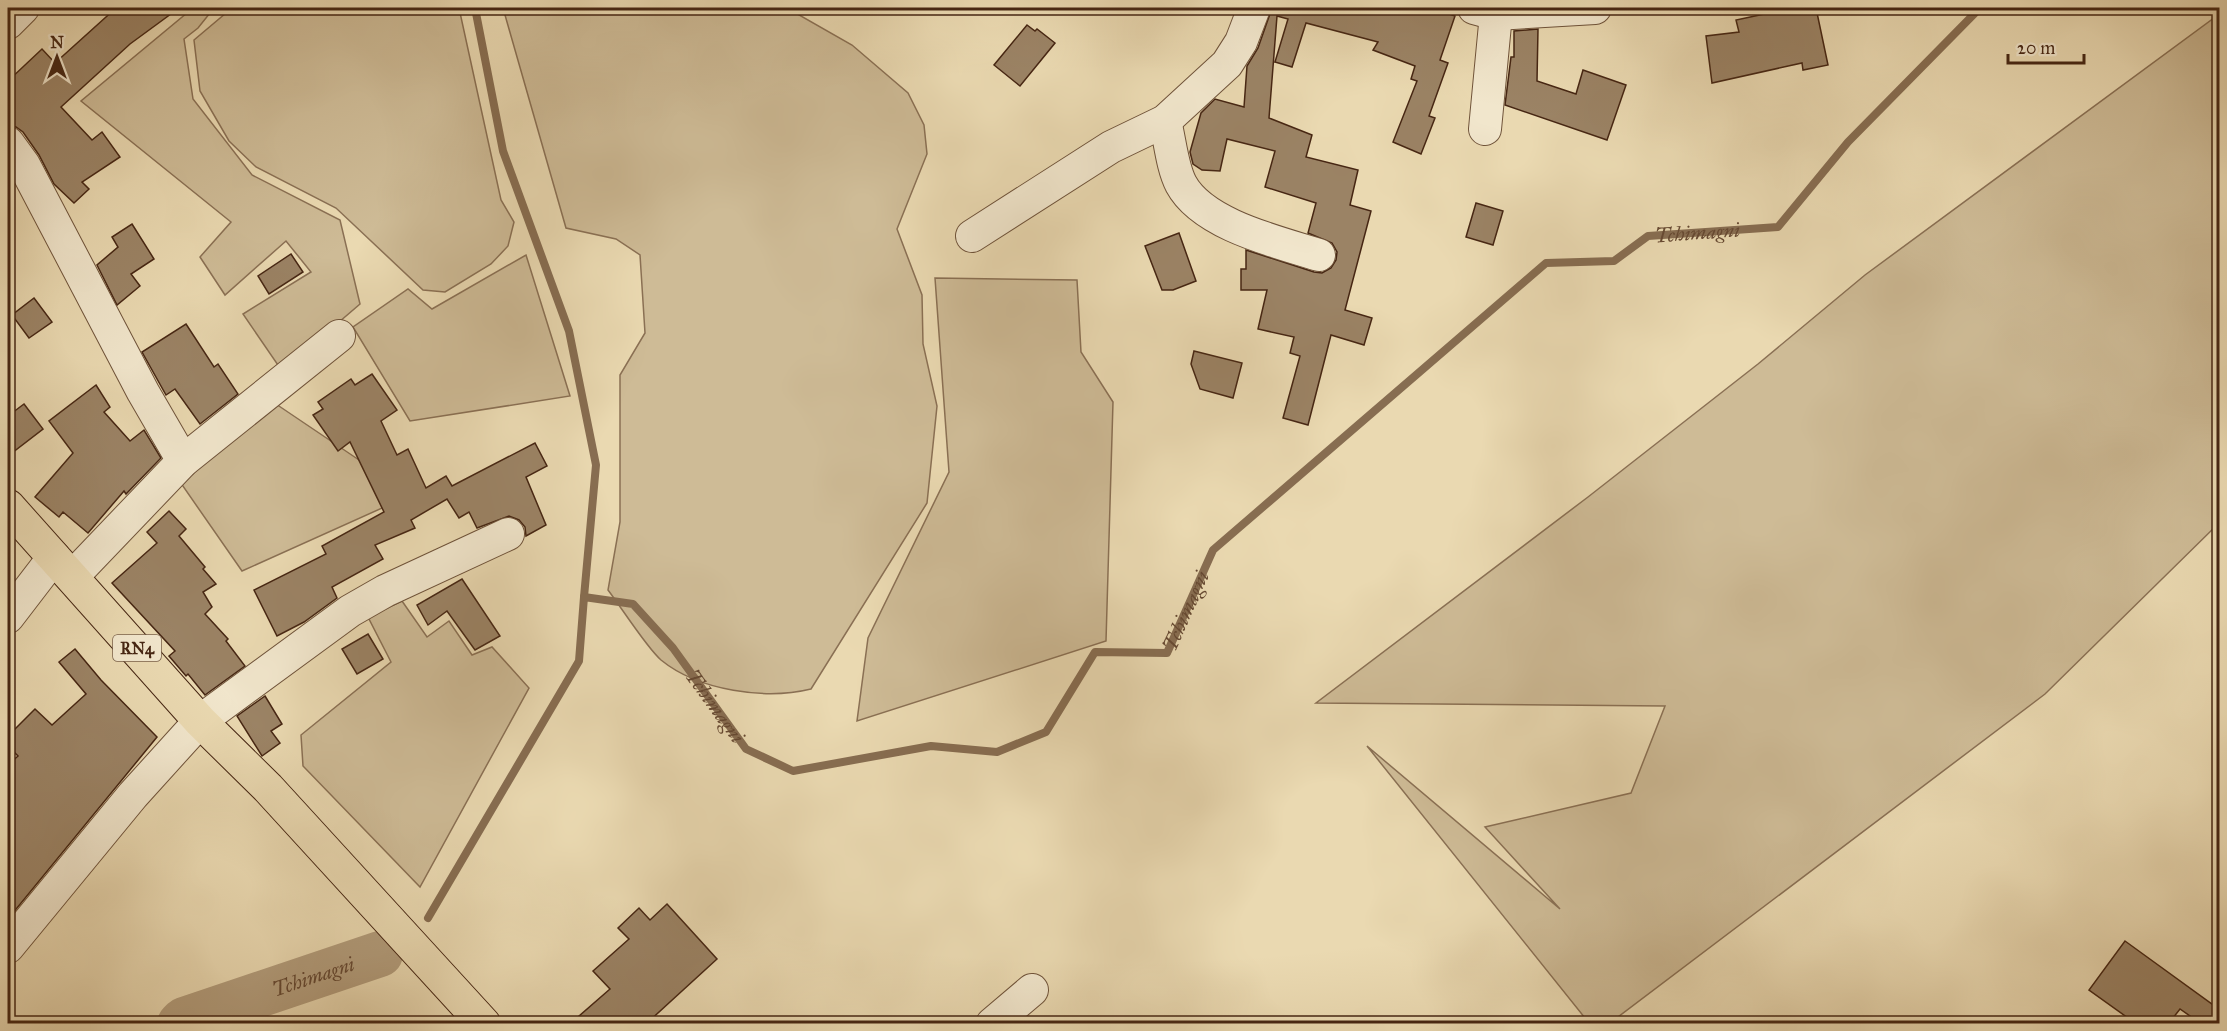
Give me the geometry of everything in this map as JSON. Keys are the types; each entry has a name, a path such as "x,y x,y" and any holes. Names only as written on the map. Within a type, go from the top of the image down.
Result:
{"highway":[{"name":"RN4","path":"8,506 200,721 267,788 484,1023"}],"street":[{"path":"8,23 23,8"},
{"path":"972,236 1111,147 1165,121 1227,64 1241,42 1254,8"},
{"path":"1485,129 1485,11 1595,8"},
{"path":"1165,121 1181,184 1194,201 1238,228 1319,255"},
{"path":"8,143 24,165 143,392 183,461"},
{"path":"8,617 183,461 339,336"},
{"path":"8,947 133,795 200,721 350,610 385,591 508,534"},
{"path":"992,1023 1032,990"}],"shaded area":[{"path":"193,8 214,8 198,28 184,39 193,99 252,175 340,220 360,304 282,371 243,314 311,272 286,241 225,295 200,257 231,222 81,101"},
{"path":"232,8 459,8 501,200 514,222 508,246 491,264 445,292 423,290 336,208 256,167 229,141 200,91 194,40"},
{"path":"503,8 787,8 852,45 908,93 924,125 927,154 897,229 922,295 923,344 937,406 927,503 811,689 754,693 713,686 677,671 655,654 608,590 620,522 620,375 645,333 640,255 616,239 566,228"},
{"path":"2214,18 2220,24 2219,523 2045,694 1610,1023 1589,1023 1367,746 1560,909 1485,827 1631,793 1665,706 1316,703 1588,497 1758,364 1865,275"},
{"path":"526,255 570,396 410,421 353,327 408,289 432,309"},
{"path":"935,278 1077,280 1081,352 1113,402 1106,641 857,721 868,638 949,472"},
{"path":"273,402 411,495 242,571 178,479"},
{"path":"402,601 427,637 449,621 472,655 492,647 529,688 420,887 303,766 301,735 391,662 368,617"}],"building":[{"path":"116,8 179,8 130,44 61,107 92,140 102,132 120,157 82,182 89,189 74,203 54,184 39,155 23,132 8,125 8,81 42,49 55,63"},
{"path":"1272,8 1414,8 1433,13 1434,9 1455,16 1440,60 1448,63 1429,116 1435,118 1421,154 1393,142 1417,81 1411,79 1415,66 1373,50 1378,42 1306,23 1292,67 1275,62 1288,19 1277,16 1269,118 1312,135 1306,157 1358,170 1350,205 1371,211 1345,310 1372,318 1364,345 1331,335 1308,425 1283,418 1300,356 1290,353 1294,337 1258,329 1267,290 1241,290 1241,269 1246,269 1246,250 1314,272 1322,273 1331,268 1336,260 1337,252 1332,243 1308,233 1316,203 1265,187 1275,151 1227,139 1220,171 1202,170 1193,164 1190,152 1201,113 1215,99 1244,107 1247,66 1258,48"},
{"path":"1816,8 1828,65 1803,70 1802,63 1712,83 1706,36 1739,32 1736,20 1783,10 1784,14"},
{"path":"1027,25 1035,31 1037,29 1055,43 1020,86 994,65"},
{"path":"1538,29 1537,81 1576,94 1583,70 1626,85 1607,140 1505,105 1511,57 1514,57 1514,31"},
{"path":"1476,203 1503,211 1493,245 1466,237"},
{"path":"132,224 154,259 131,274 140,286 117,305 97,265 118,247 112,237"},
{"path":"1179,233 1196,281 1173,290 1162,290 1145,246"},
{"path":"291,254 303,272 269,294 258,276"},
{"path":"34,298 52,322 29,338 12,315"},
{"path":"186,324 214,367 218,364 238,394 200,424 175,389 166,395 142,352"},
{"path":"1194,351 1242,363 1233,398 1200,389 1191,364"},
{"path":"372,374 397,410 381,421 397,455 408,449 426,488 446,476 452,486 535,443 547,466 526,477 546,525 526,536 525,527 519,520 509,516 477,528 469,512 459,518 447,499 411,520 415,528 375,545 383,559 332,587 337,598 304,622 277,636 254,590 326,554 322,546 384,512 350,442 338,451 313,415 323,409 318,402 351,379 355,385"},
{"path":"96,385 110,407 104,412 130,441 144,430 161,458 126,494 124,491 88,533 63,512 59,517 35,497 73,453 49,421"},
{"path":"24,404 43,429 8,456 8,416"},
{"path":"169,511 186,529 179,536 216,584 203,592 212,607 205,614 228,639 226,641 245,666 205,695 169,656 175,651 112,583 157,543 147,532"},
{"path":"462,579 500,636 475,650 447,611 428,625 417,605"},
{"path":"368,634 383,659 357,674 342,649"},
{"path":"75,649 101,680 157,737 8,919 8,765 18,756 8,746 8,736 35,709 52,725 86,694 59,662"},
{"path":"265,696 282,724 271,731 280,743 262,756 237,716"},
{"path":"667,904 717,959 647,1023 571,1023 610,989 593,971 629,939 618,928 639,908 650,920"},
{"path":"2125,941 2220,1010 2220,1023 2200,1023 2180,1009 2169,1023 2135,1023 2089,990"}],"waterway":[{"path":"475,8 503,151 569,331 596,465 584,597"},
{"name":"Tchimagni","path":"428,918 579,661 584,597 633,604 673,648 746,749 793,771 931,746 997,752 1046,732 1095,652 1167,653 1213,550 1546,263 1614,261 1648,236 1778,227 1848,142 1980,8"},
{"name":"Tchimagni","path":"180,1024 184,1020 380,954"}]}
